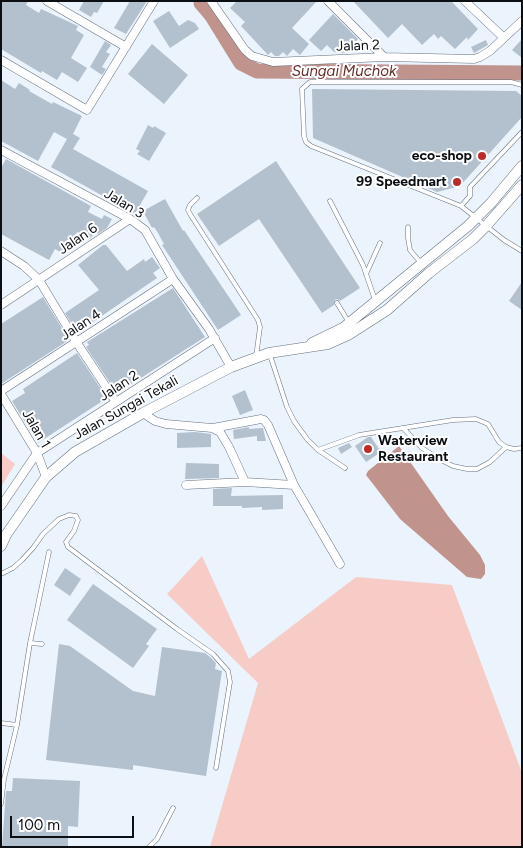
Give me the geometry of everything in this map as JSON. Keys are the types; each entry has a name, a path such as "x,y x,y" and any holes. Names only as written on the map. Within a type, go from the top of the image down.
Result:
{"street":[{"path":"47,1 126,48"},
{"path":"1,60 86,110 154,1"},
{"path":"328,1 384,57"},
{"path":"465,1 504,38"},
{"name":"Jalan 2","path":"213,4 245,50 252,56 266,62 384,57 474,59 485,55 522,21"},
{"name":"Jalan 3","path":"1,150 130,220 144,230 151,238 173,279 215,338 232,367"},
{"name":"Jalan Sungai Tekali","path":"302,348 343,328 422,264 477,217 522,166"},
{"name":"Jalan Sungai Tekali","path":"1,546 46,477 75,452 143,413 232,367 269,353 328,344 371,322 487,225 522,185"},
{"name":"Jalan 6","path":"1,304 130,220"},
{"path":"1,251 24,266 39,280 116,402"},
{"name":"Jalan 4","path":"1,393 173,279"},
{"name":"Jalan 2","path":"37,453 215,338"},
{"name":"Jalan 1","path":"1,393 37,453 46,477"},
{"path":"143,413 155,421 166,424 212,428 264,420 268,424 294,485 340,564"},
{"path":"212,428 220,432 224,437 245,482"},
{"path":"1,506 37,453"},
{"path":"186,485 245,482 294,485"}],"lane":[{"path":"522,85 512,82 310,82 302,89 304,136 306,142 311,146 461,206 504,240 522,251"},
{"path":"461,206 470,196 470,187 522,132"},
{"path":"196,198 188,210 190,214 258,320 260,327 256,357"},
{"path":"330,201 349,235 376,302"},
{"path":"408,227 410,250 422,264"},
{"path":"366,274 380,243"},
{"path":"337,303 349,323"},
{"path":"269,353 287,407 294,421 318,450 345,468"},
{"path":"318,450 359,435 452,420 476,419 488,424 499,442 506,447 522,448"},
{"path":"403,428 422,448 438,459 453,466 467,469 477,469 490,462 506,447"},
{"path":"1,574 22,560 34,548 43,534 59,519 69,515 76,516 78,520 74,531 66,542 68,547 213,654 228,671 230,682 216,768"},
{"path":"1,804 4,779 17,725 30,643 49,552"},
{"path":"30,643 42,644"},
{"path":"1,723 17,725"},
{"path":"149,847 157,839 173,808"}],"shaded area":[{"path":"399,446 448,516 480,555 485,565 485,574 481,579 467,577 400,519 366,475 368,471"},
{"path":"1,453 15,464 1,487"},
{"path":"202,556 249,659 356,577 452,585 522,773 522,847 210,847 258,683 167,594"}],"building":[{"path":"1,1 28,1 26,5 39,13 41,9 78,26 76,30 84,35 71,58 87,68 78,82 62,72 57,80 42,71 41,73 1,49"},
{"path":"84,1 104,1 97,13 94,12 91,17 79,10"},
{"path":"130,1 147,1 126,34 114,28"},
{"path":"237,1 317,1 292,28 309,44 300,55 293,49 287,56 283,52 279,56 275,56 271,52 268,55 241,26 245,22 230,8"},
{"path":"353,1 451,1 478,29 468,40 467,37 455,49 441,36 438,39 434,34 422,45 402,24 388,38"},
{"path":"169,11 179,26 188,20 195,23 199,29 170,48 153,21"},
{"path":"333,14 358,39 345,53 334,52 327,45 321,51 309,40"},
{"path":"522,39 522,58 512,50"},
{"path":"486,40 488,45 474,53 471,47"},
{"path":"105,41 111,45 106,52 110,54 102,67 106,69 102,75 90,67"},
{"path":"152,44 188,75 164,104 128,74"},
{"path":"1,80 15,89 19,83 52,104 53,102 82,116 73,134 80,138 73,149 148,191 135,214 51,167 67,139 54,132 38,161 1,141"},
{"path":"312,89 516,91 522,96 522,117 460,186 437,192 313,138"},
{"path":"148,125 153,128 154,126 166,133 149,161 137,154 140,151 136,149"},
{"path":"6,159 91,206 88,212 102,219 104,215 112,219 107,228 98,234 95,232 90,239 77,232 64,254 55,249 49,260 1,234 1,168"},
{"path":"276,161 360,288 340,301 335,300 334,305 322,313 259,219 219,246 197,214"},
{"path":"165,199 183,231 241,315 218,330 162,245 164,244 158,233 154,227 152,228 143,211"},
{"path":"103,245 106,245 127,271 144,259 145,262 152,257 160,268 153,273 157,278 77,333 65,313 99,290 78,265"},
{"path":"522,282 522,310 509,301"},
{"path":"173,288 205,337 119,392 116,392 86,347 89,345 87,342"},
{"path":"43,297 69,340 1,384 1,324"},
{"path":"77,353 107,398 38,443 12,401 25,393 23,389"},
{"path":"245,390 253,410 240,415 232,396"},
{"path":"249,427 249,429 263,428 266,441 257,441 257,436 234,439 233,430"},
{"path":"195,432 211,434 211,447 177,448 177,433"},
{"name":"Waterview Restaurant","path":"371,437 381,452 366,462 355,446"},
{"path":"349,443 352,447 341,454 338,448"},
{"path":"186,463 219,464 219,478 185,479"},
{"path":"232,488 231,496 283,495 283,509 262,510 262,507 213,506 213,489"},
{"path":"65,568 81,579 70,596 54,585"},
{"path":"93,584 157,629 146,644 149,646 133,668 67,620"},
{"path":"59,644 70,646 133,691 155,696 162,647 205,653 210,657 216,663 215,669 222,671 206,776 133,765 133,770 46,760"},
{"path":"13,778 80,781 78,827 68,826 68,847 2,847 6,791 12,791"}],"waterway":[{"name":"Sungai Muchok","path":"201,3 212,16 241,63 257,71 522,73"}],"place":[{"name":"eco-shop","path":"482,156"},
{"name":"99 Speedmart","path":"457,182"},
{"name":"Waterview Restaurant","path":"368,449"}]}
